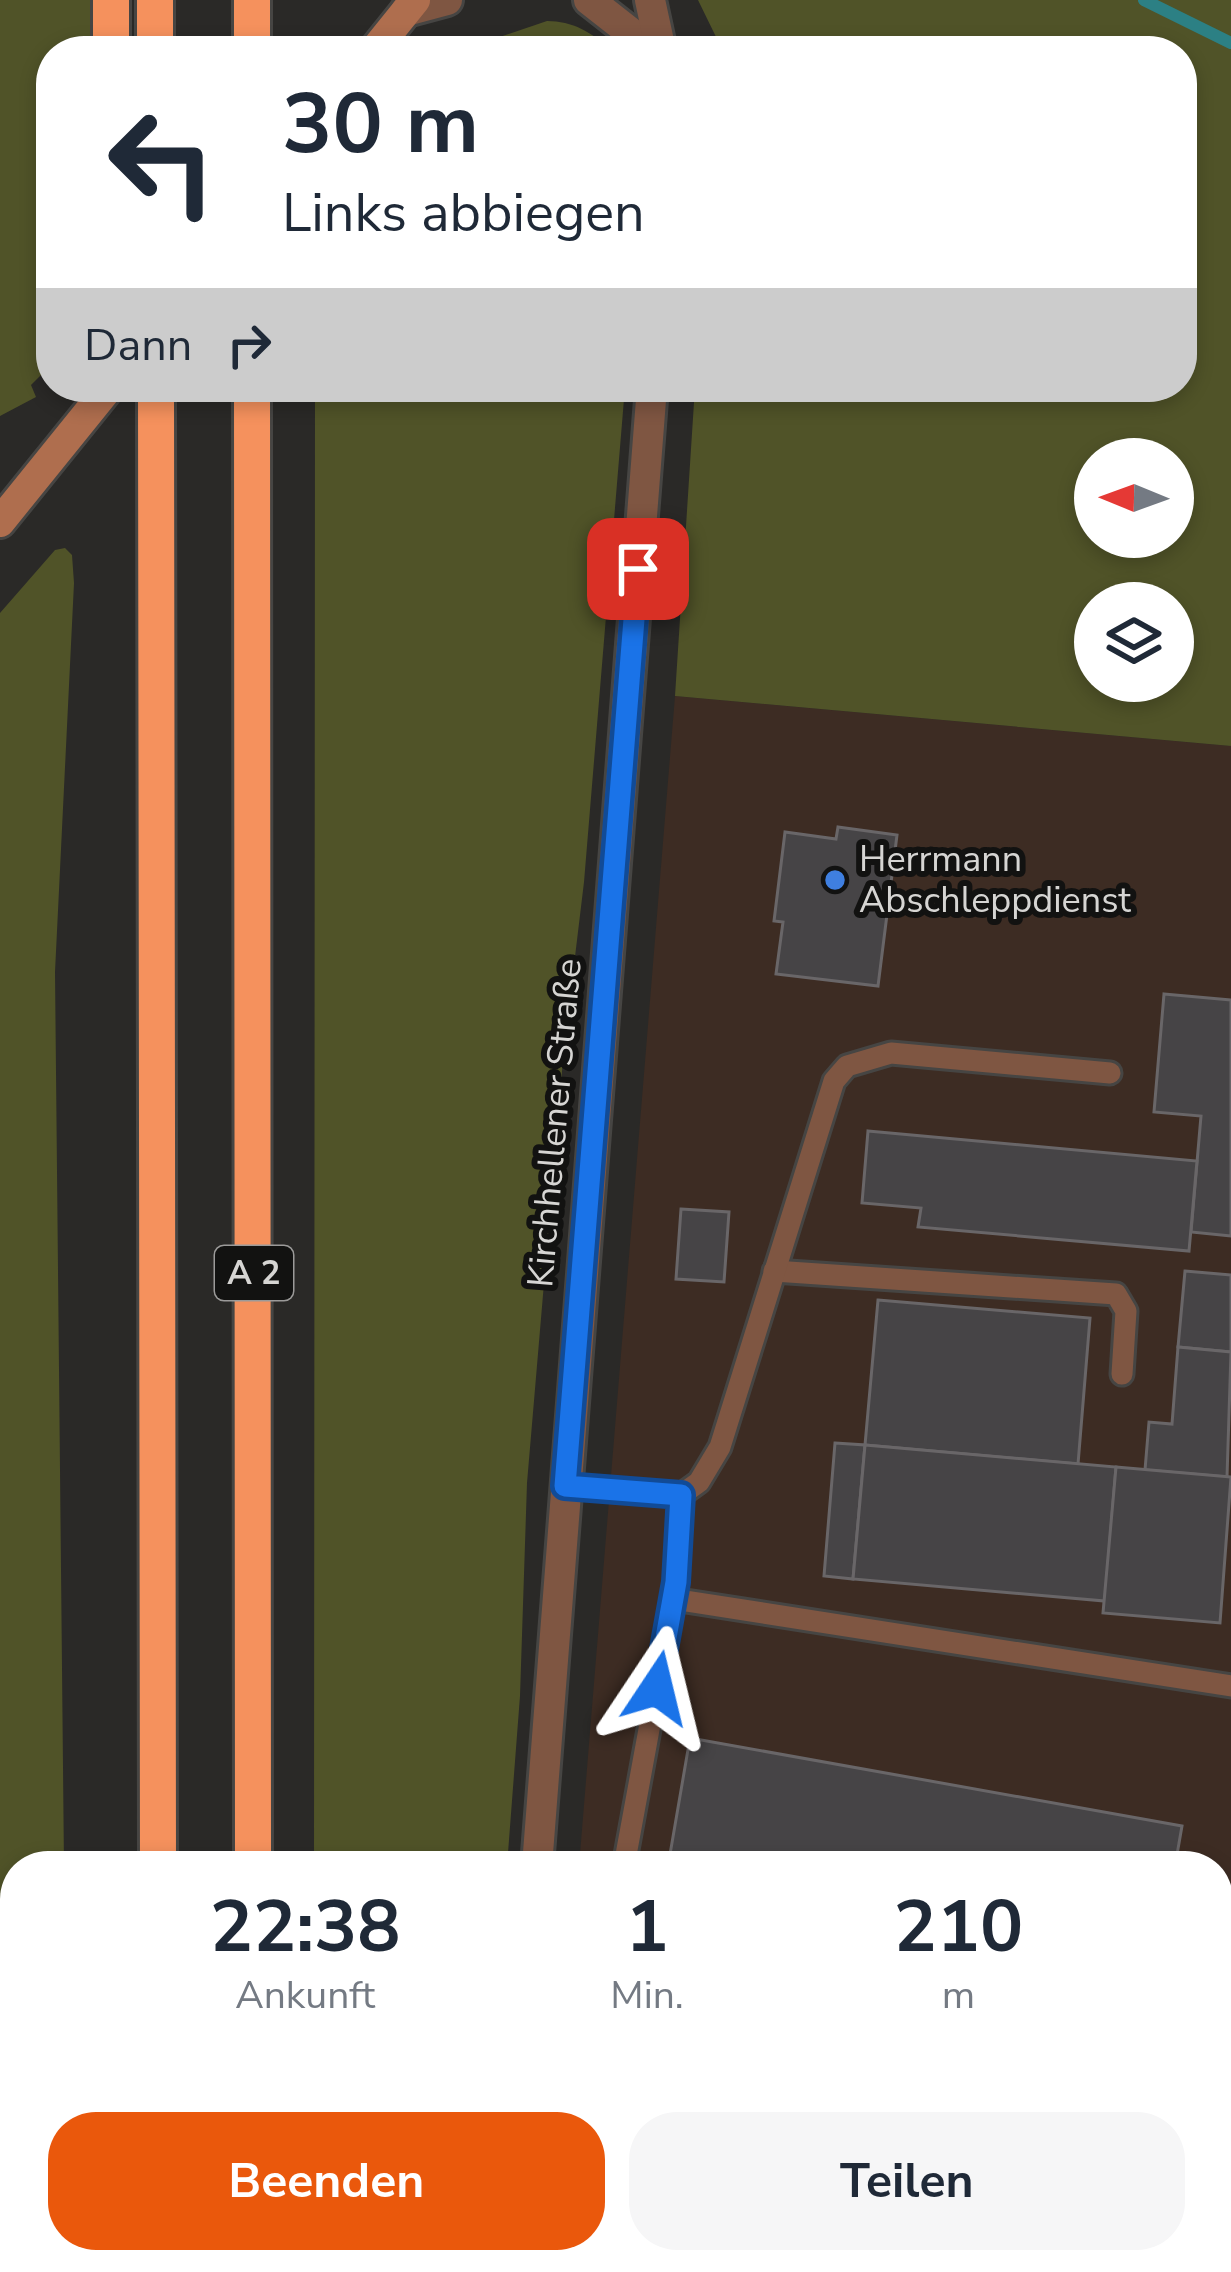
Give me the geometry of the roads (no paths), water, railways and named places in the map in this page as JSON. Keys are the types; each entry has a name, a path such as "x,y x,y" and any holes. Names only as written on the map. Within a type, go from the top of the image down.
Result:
{"highway":[{"path":"111,0 111,36"},
{"path":"155,0 155,36"},
{"path":"252,0 252,36"},
{"path":"156,402 158,1851"},
{"name":"A 2","path":"252,402 253,1851"}],"main road":[{"path":"386,36 411,5"},
{"path":"0,522 97,402"}],"street":[{"path":"411,5 447,0"},
{"path":"650,0 656,36"},
{"path":"589,1 637,36"},
{"name":"Kirchhellener Straße","path":"538,1851 651,402"}],"lane":[{"path":"565,1486 681,1495 699,1482 719,1447 834,1081 847,1066 891,1053 1110,1073"},
{"path":"774,1271 1116,1294 1126,1311 1122,1374"},
{"path":"627,1851 673,1599 681,1495"},
{"path":"673,1599 1231,1686"}],"waterway":[{"path":"1144,0 1231,43"}],"place":[{"name":"Herrmann Abschleppdienst","path":"835,880"}]}
